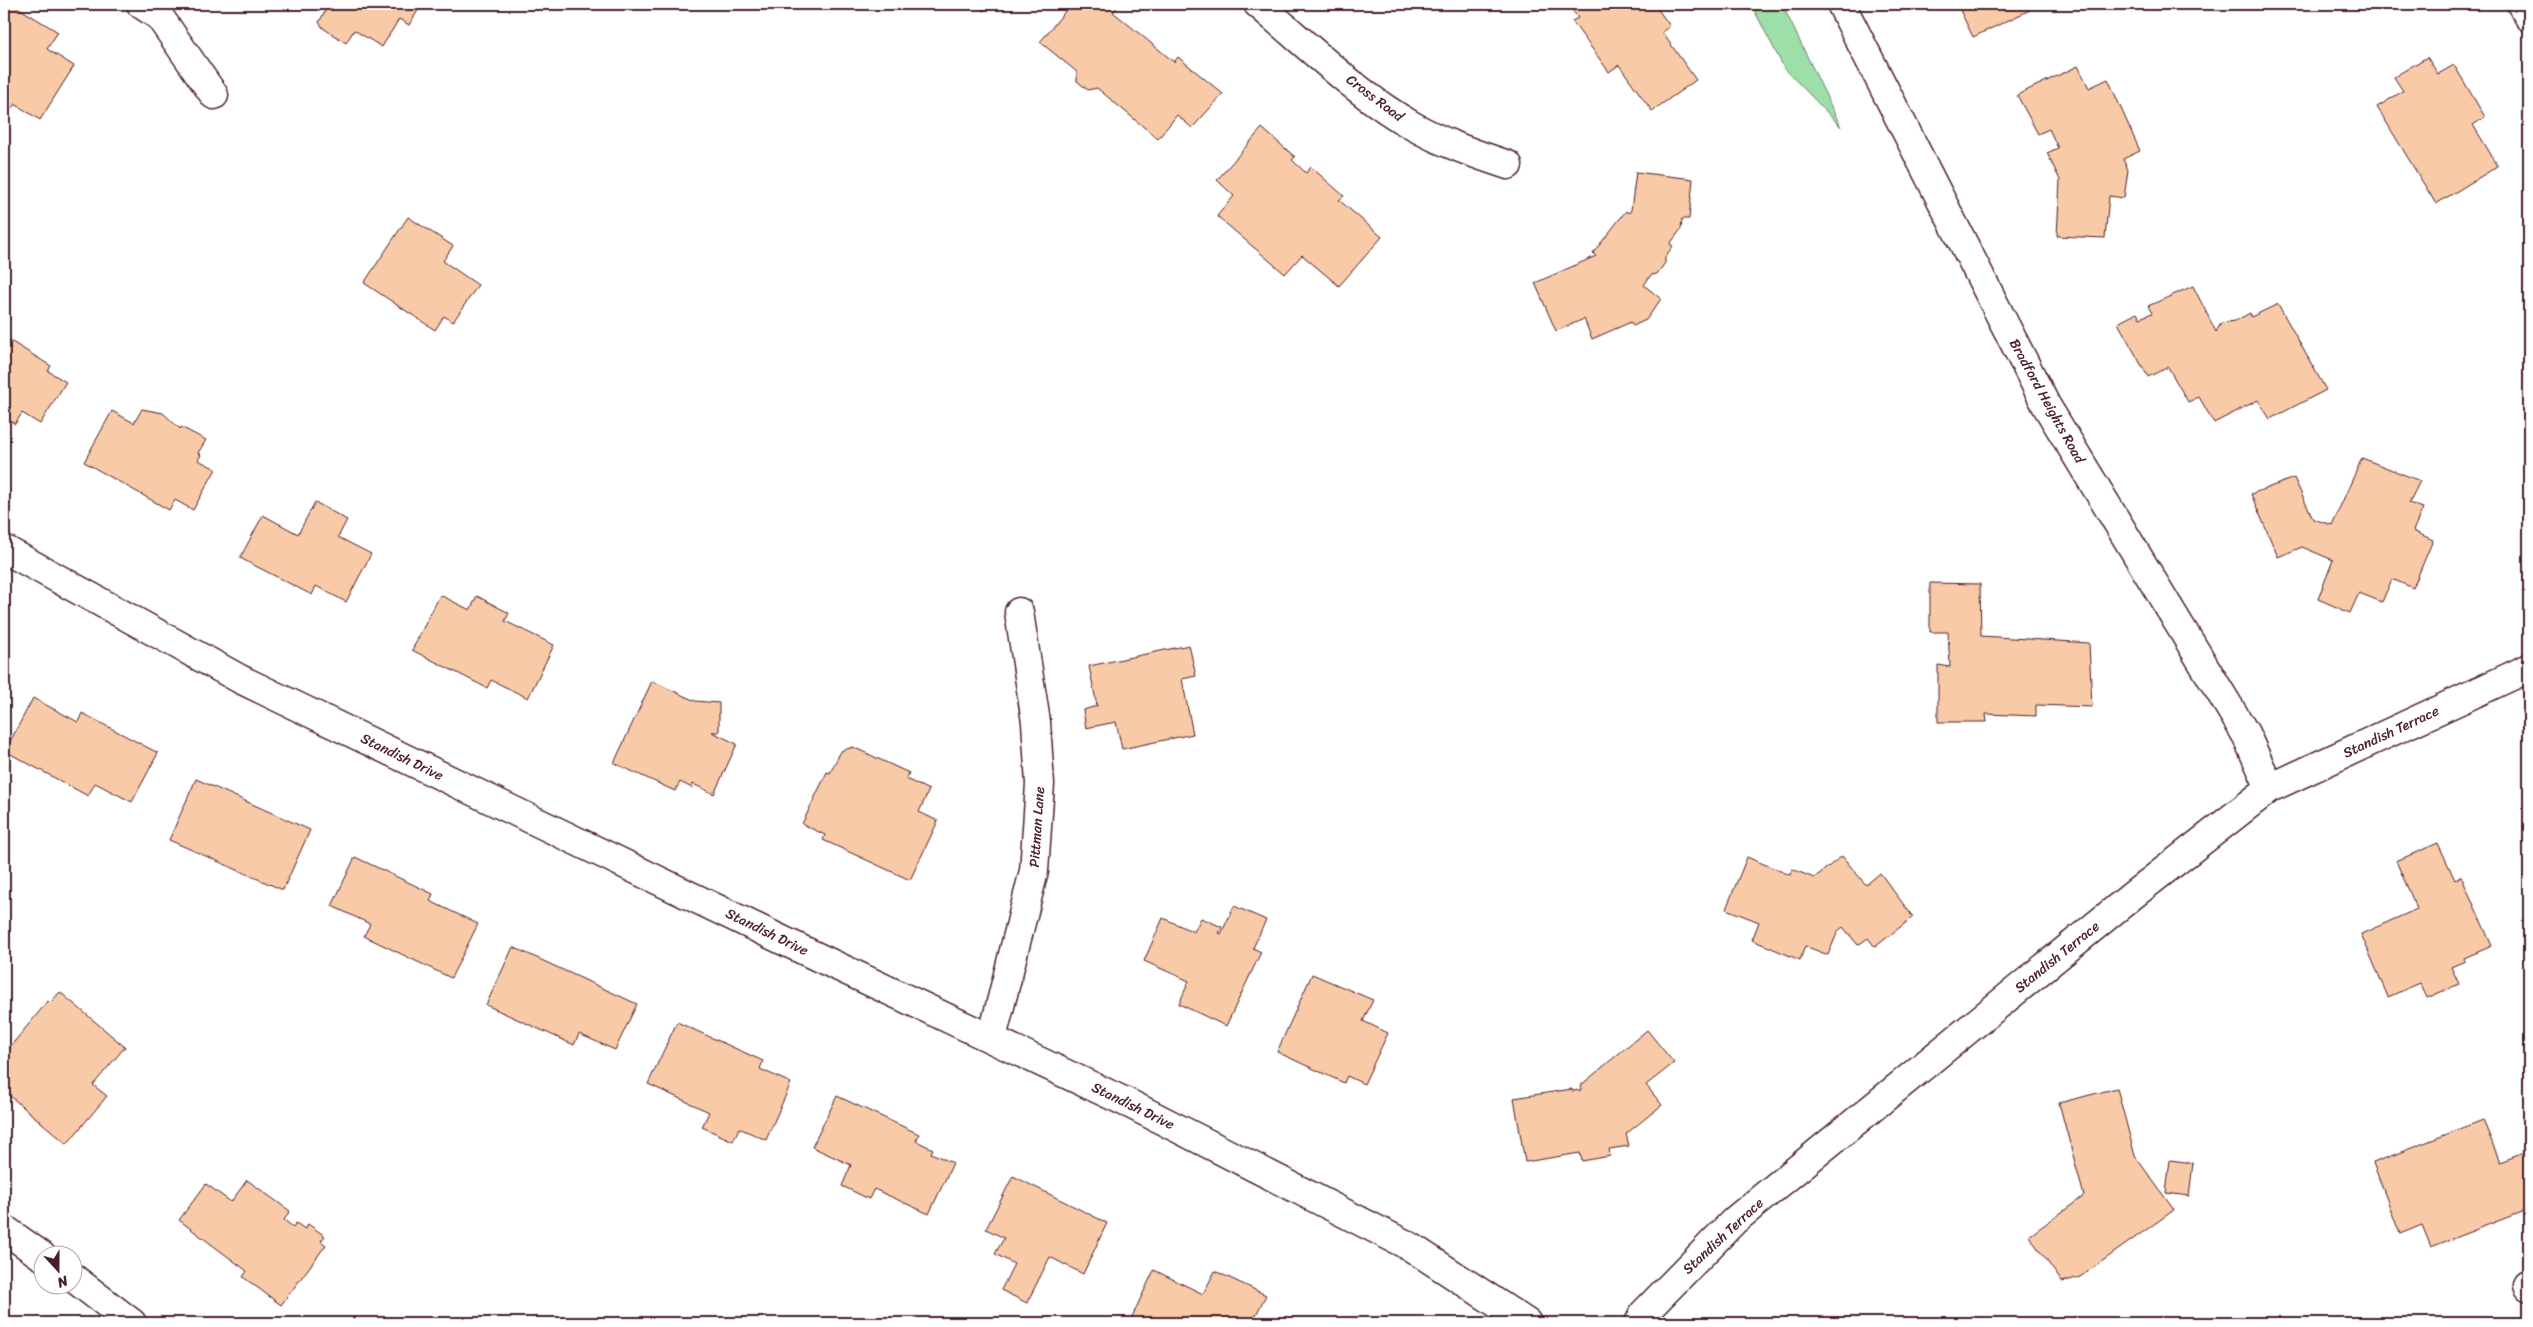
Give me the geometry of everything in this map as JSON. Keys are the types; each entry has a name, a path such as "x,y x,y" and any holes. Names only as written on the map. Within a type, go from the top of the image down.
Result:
{"street":[{"path":"141,4 159,16 214,95"},
{"name":"Cross Road","path":"1258,4 1370,97 1412,126 1455,147 1508,165"},
{"name":"Bradford Heights Road","path":"1840,4 2046,405 2245,733 2270,788"},
{"path":"2521,4 2529,18"},
{"name":"Standish Drive","path":"4,549 240,679 1132,1104 1411,1248 1527,1323"},
{"name":"Pittman Lane","path":"992,1038 1034,871 1040,784 1036,722 1019,612"},
{"name":"Standish Terrace","path":"1638,1323 1644,1313 1735,1220 2133,895 2270,788 2529,668"},
{"path":"4,1229 32,1249"},
{"path":"82,1285 132,1323"}],"green space":[{"path":"1751,4 1782,4 1841,127 1784,68"}],"building":[{"path":"5,4 12,4 58,32 47,49 74,66 40,120 15,104 11,109 4,104"},
{"path":"319,4 422,4 409,25 399,19 382,47 354,30 346,43 323,28 319,22 327,8"},
{"path":"974,4 990,4 984,11"},
{"path":"1071,4 1121,4 1113,12 1174,62 1178,57 1223,94 1192,128 1177,115 1158,139 1097,88 1088,90 1077,81 1077,72 1040,42"},
{"path":"1568,4 1654,4 1670,26 1662,32 1696,80 1652,111 1619,65 1609,72 1572,21 1578,18"},
{"path":"1957,4 2027,4 2030,10 1973,37"},
{"path":"2427,57 2438,74 2454,65 2485,117 2473,125 2498,166 2436,204 2377,107 2403,91 2394,77"},
{"path":"2078,66 2089,88 2108,79 2140,151 2123,159 2128,170 2124,198 2109,196 2105,238 2057,236 2060,180 2047,153 2058,148 2049,129 2038,134 2017,95"},
{"path":"1262,128 1295,157 1292,160 1306,173 1311,167 1344,196 1339,200 1382,237 1339,286 1302,255 1285,274 1217,216 1234,196 1217,180"},
{"path":"1636,172 1693,179 1689,219 1682,219 1681,229 1670,244 1673,246 1665,257 1665,263 1657,274 1651,275 1644,285 1661,299 1646,320 1633,326 1631,322 1592,339 1584,319 1556,331 1535,283 1596,256 1593,253 1626,211 1629,213 1631,210"},
{"path":"408,217 453,246 443,261 478,285 453,322 444,316 435,330 364,283"},
{"path":"2193,286 2216,332 2221,323 2235,321 2250,313 2251,317 2278,304 2326,390 2270,419 2258,400 2214,423 2199,397 2188,402 2168,367 2148,377 2118,323 2137,313 2140,318 2152,313 2148,306"},
{"path":"4,337 51,366 48,371 66,382 40,424 22,413 15,424 4,416"},
{"path":"142,409 163,413 180,429 181,427 206,440 198,453 201,455 198,460 216,469 193,510 175,500 169,510 84,462 112,411 134,423"},
{"path":"2362,458 2420,481 2409,503 2423,508 2413,531 2433,540 2413,588 2392,579 2382,602 2359,593 2350,613 2318,599 2333,560 2302,547 2278,557 2251,494 2294,478 2313,519 2332,525"},
{"path":"315,502 347,520 338,537 371,554 346,602 316,586 312,595 240,558 263,515 298,534"},
{"path":"1930,583 1980,584 1981,636 2089,643 2092,707 2036,705 2036,716 1986,714 1987,722 1938,722 1938,665 1950,667 1948,632 1930,632"},
{"path":"440,595 470,610 477,596 509,613 505,621 554,645 528,698 491,680 487,688 412,650"},
{"path":"1189,645 1196,676 1182,679 1193,734 1122,749 1116,722 1086,728 1083,710 1097,706 1089,666"},
{"path":"652,681 695,701 719,703 719,732 712,732 737,744 714,794 693,784 692,788 680,782 675,791 614,763"},
{"path":"33,698 78,722 82,713 158,753 132,802 95,783 88,796 5,751"},
{"path":"853,747 909,773 906,779 929,790 919,812 938,821 910,880 823,840 825,835 802,824 827,772 830,773 841,751"},
{"path":"196,779 310,830 283,890 169,840"},
{"path":"2438,843 2455,880 2461,876 2492,946 2464,958 2465,961 2451,967 2459,984 2427,998 2420,983 2388,997 2361,934 2417,909 2396,861"},
{"path":"1842,856 1866,885 1880,873 1913,917 1875,947 1868,938 1858,945 1843,927 1838,931 1828,955 1805,946 1800,960 1752,940 1759,922 1726,909 1747,857 1790,875 1792,869 1814,878"},
{"path":"355,857 433,894 430,901 478,924 451,978 364,936 370,924 332,906"},
{"path":"1234,906 1266,920 1253,948 1261,952 1226,1026 1179,1004 1189,981 1144,961 1163,918 1194,932 1201,918 1222,927 1219,933 1221,934"},
{"path":"513,947 637,1004 615,1050 579,1034 574,1045 486,1005"},
{"path":"1312,974 1373,1000 1363,1021 1388,1033 1364,1084 1347,1076 1344,1083 1277,1052"},
{"path":"60,992 125,1047 93,1085 107,1096 67,1144 4,1091 4,1054 48,1001 50,1003"},
{"path":"677,1022 763,1061 760,1069 791,1083 766,1140 739,1128 733,1141 702,1127 709,1112 648,1084"},
{"path":"1647,1030 1674,1063 1646,1085 1662,1105 1626,1134 1629,1146 1609,1149 1610,1156 1582,1161 1580,1153 1525,1162 1514,1098 1572,1089 1572,1091 1581,1090 1580,1086"},
{"path":"2117,1088 2135,1156 2174,1210 2080,1277 2062,1282 2029,1236 2084,1196 2059,1103"},
{"path":"837,1096 919,1134 916,1141 933,1149 931,1153 953,1163 929,1214 874,1189 869,1199 842,1186 851,1165 812,1147"},
{"path":"2483,1120 2500,1162 2529,1151 2529,1209 2431,1247 2422,1225 2400,1234 2373,1163"},
{"path":"2170,1160 2193,1163 2189,1196 2166,1193"},
{"path":"1013,1176 1107,1223 1083,1274 1050,1257 1027,1303 1001,1290 1014,1264 995,1254 1004,1238 986,1229"},
{"path":"247,1180 290,1211 284,1220 293,1227 296,1223 305,1229 308,1224 325,1236 321,1241 326,1245 281,1305 243,1277 247,1271 179,1220 206,1184 231,1202"},
{"path":"1154,1270 1203,1294 1215,1271 1266,1295 1252,1323 1129,1323"},
{"path":"449,1317 456,1323 443,1323"}]}
